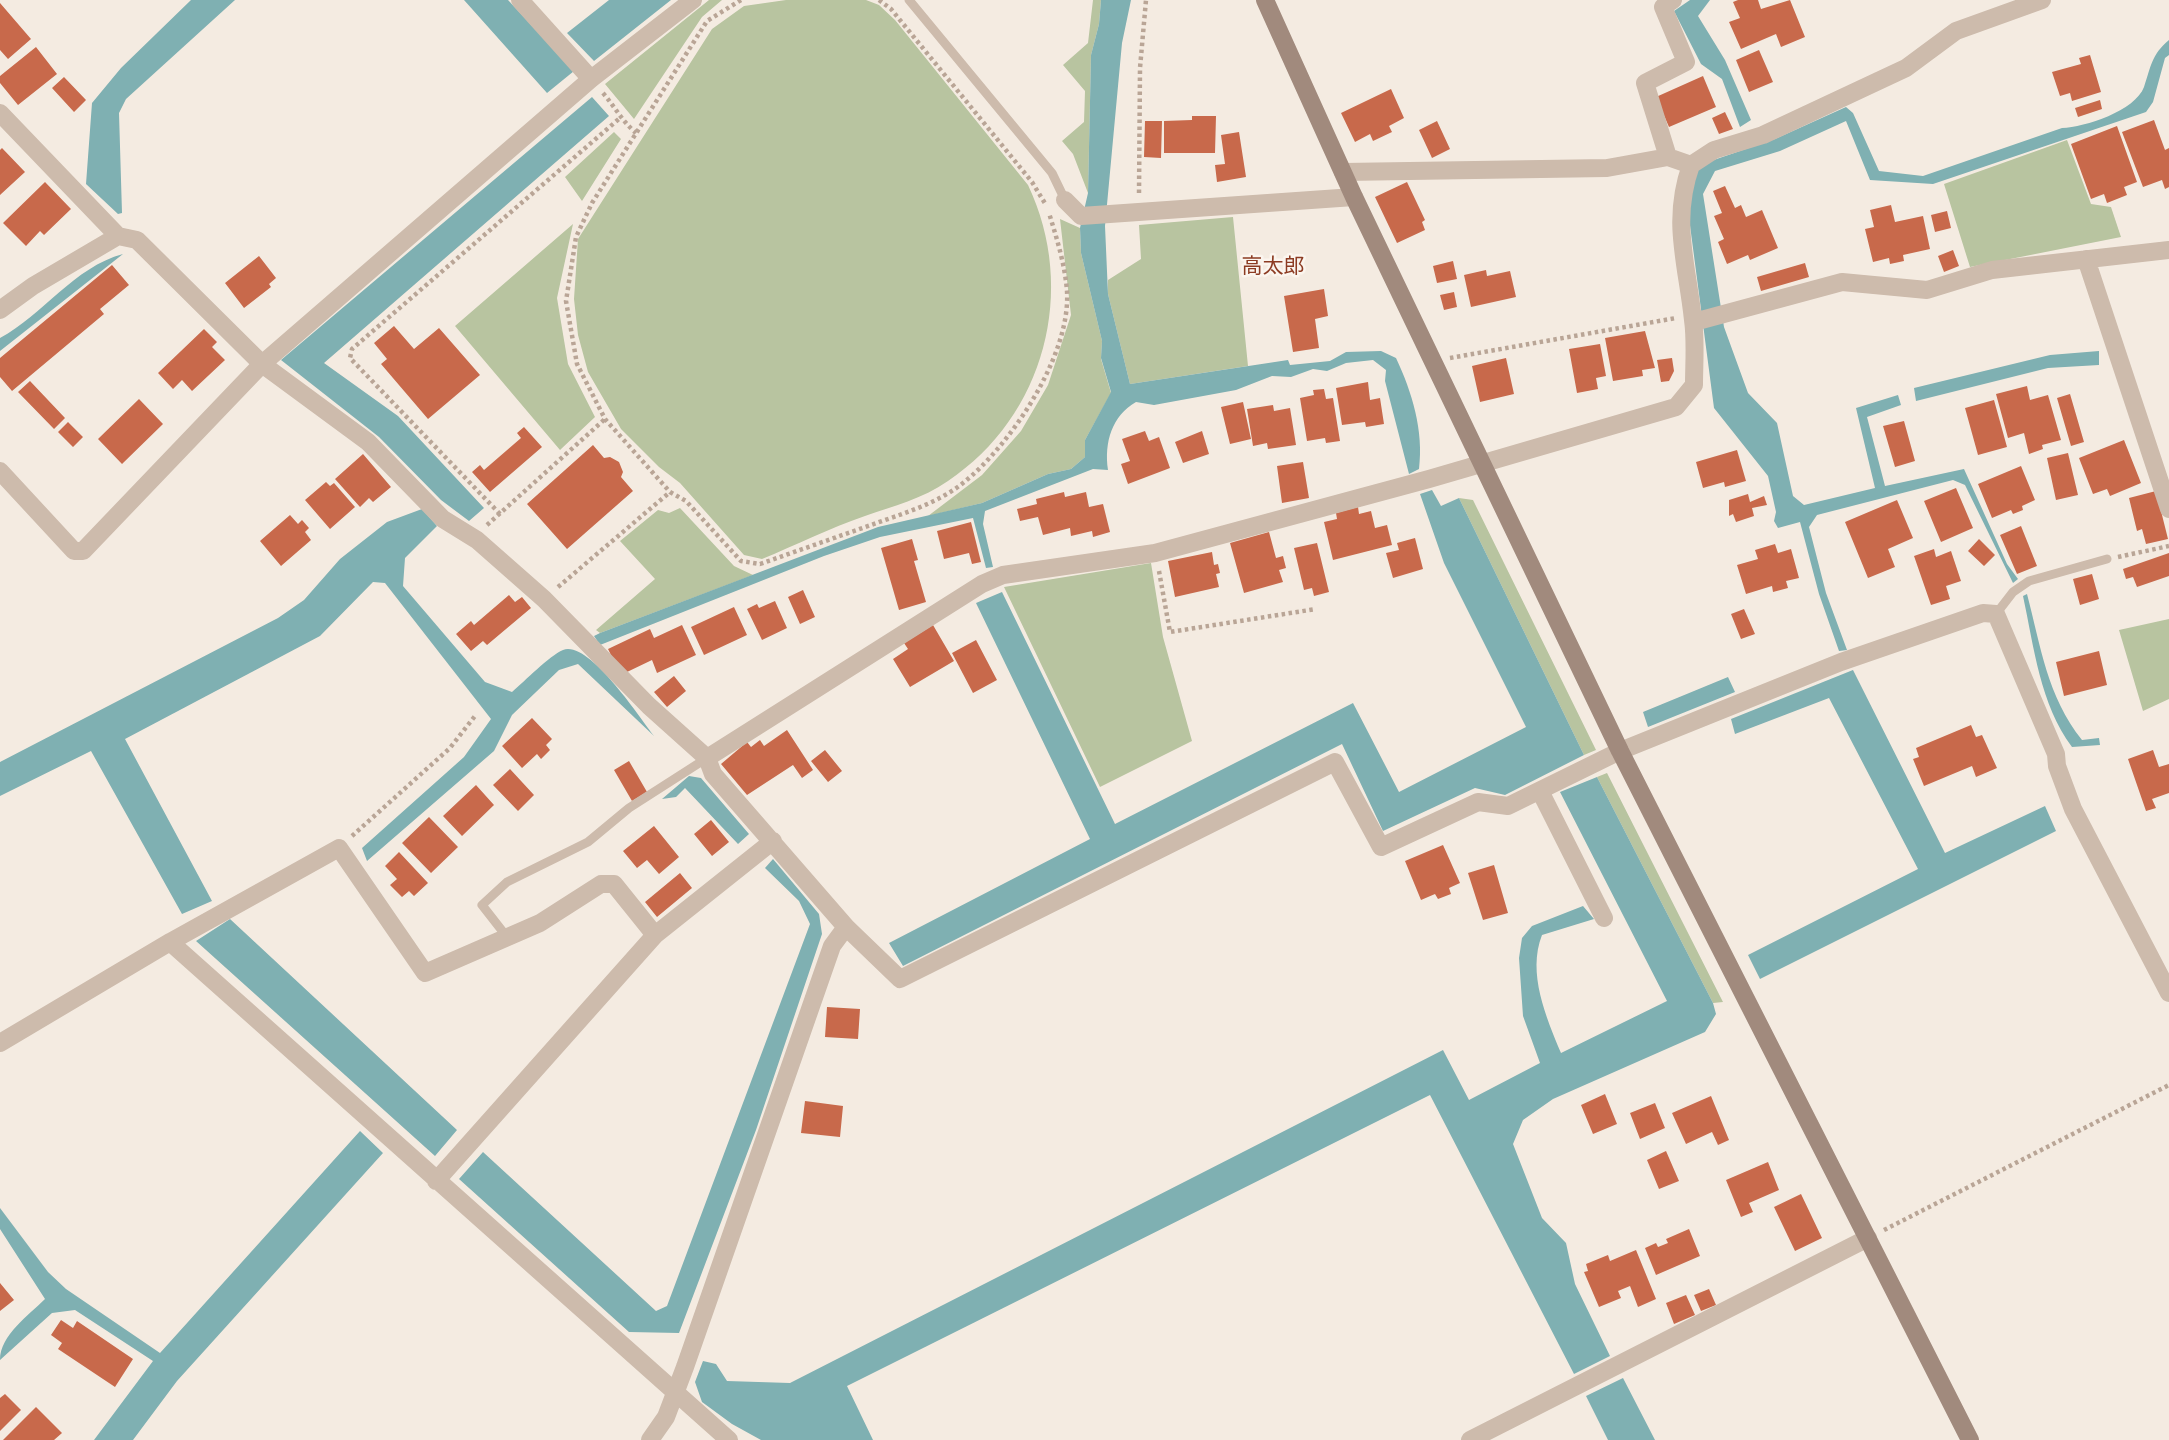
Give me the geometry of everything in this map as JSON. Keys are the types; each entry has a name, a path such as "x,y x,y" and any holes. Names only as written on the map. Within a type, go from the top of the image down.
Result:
{"street":[{"path":"520,0 592,79"},
{"path":"0,471 74,551 83,551 262,364 592,79 693,0"},
{"path":"1265,0 1354,197 1620,751 1970,1440"},
{"path":"1668,157 1645,83 1686,62 1663,7 1674,0"},
{"path":"707,758 982,584 1003,575 1155,553 1676,407 1694,385 1697,321 1679,229 1682,191 1691,165 1714,150 1763,135 1906,68 1956,31 2042,0"},
{"path":"0,113 118,236 137,240 262,364 368,442 443,519 477,540 544,599 649,706 707,758 713,774 845,927 900,979 1335,762 1381,847 1478,802 1508,806 1620,751 1841,662 1983,613 1996,614 2056,754 2057,766 2073,809 2169,993"},
{"path":"1343,172 1607,168 1668,157 1691,165"},
{"path":"1065,200 1081,216 1354,197"},
{"path":"0,310 33,286 118,236"},
{"path":"1697,321 1842,282 1927,290 1992,271 2169,250"},
{"path":"2086,259 2169,509"},
{"path":"1539,791 1604,918"},
{"path":"436,1181 655,935 773,841"},
{"path":"0,1044 170,942 339,848 425,973 540,923 601,884 614,884 655,935"},
{"path":"650,1440 666,1417 675,1394 832,946 845,927"},
{"path":"170,942 729,1440"},
{"path":"1470,1440 1868,1238"}],"lane":[{"path":"909,0 1052,173 1065,200"},
{"path":"1996,614 2012,592 2029,581 2107,559"},
{"path":"508,937 481,905 508,882 588,842 629,808 707,758"}],"path":[{"path":"741,0 707,21 592,202 576,237 566,300 577,364 605,419 670,492 686,501 741,561 760,564 915,509 962,484 1012,433 1039,392 1063,327 1067,293 1060,251 1047,208 1032,182 891,9 879,0"},
{"path":"1139,212 1140,68 1146,0"},
{"path":"592,79 617,109 620,118 636,133"},
{"path":"500,514 389,397 357,368 350,358 352,349 620,118"},
{"path":"1047,208 1065,200"},
{"path":"1432,361 1680,318 1697,321"},
{"path":"477,540 482,530 605,419"},
{"path":"544,599 670,492"},
{"path":"2107,559 2169,546"},
{"path":"1155,553 1170,632 1315,609"},
{"path":"339,848 450,748 475,716"},
{"path":"1868,1238 2169,1085"}],"green space":[{"path":"709,0 722,0 702,17 634,119 605,84"},
{"path":"786,0 866,0 879,5 895,20 1028,185 1043,225 1050,266 1050,308 1043,348 1029,386 1008,422 981,454 948,481 928,493 839,526 762,559 744,555 680,483 659,467 621,429 588,372 578,335 574,299 578,239 712,29 744,6"},
{"path":"1093,0 1101,0 1099,24 1091,55 1088,193 1073,154 1062,141 1084,122 1085,91 1063,65 1088,43"},
{"path":"614,132 621,139 582,201 565,177"},
{"path":"2067,140 2091,204 2111,207 2121,237 1970,267 1944,184"},
{"path":"1233,217 1248,366 1130,384 1108,294 1108,280 1141,259 1139,225"},
{"path":"1060,219 1080,228 1081,253 1102,341 1101,359 1111,393 1085,440 1085,457 1071,469 1048,474 982,503 928,516 982,475 1021,431 1048,385 1071,315"},
{"path":"573,224 557,298 568,364 595,417 560,450 455,326"},
{"path":"1459,498 1473,500 1596,750 1584,755"},
{"path":"680,508 734,566 753,575 600,633 596,630 655,579 620,541 658,510 669,513"},
{"path":"1151,563 1163,637 1192,741 1100,787 1004,587"},
{"path":"2169,619 2169,699 2143,711 2119,630"},
{"path":"1607,773 1723,1002 1713,1003 1597,777"}],"water":[{"path":"191,0 235,0 126,99 119,113 122,213 118,214 86,184 92,103 121,68"},
{"path":"464,0 508,0 574,71 547,93"},
{"path":"609,0 671,0 594,61 567,33"},
{"path":"1101,0 1131,0 1122,43 1105,226 1108,294 1130,384 1288,360 1290,365 1330,361 1346,352 1381,351 1396,358 1412,398 1420,440 1419,469 1409,474 1385,381 1386,370 1373,360 1346,363 1327,371 1313,369 1291,377 1272,376 1236,390 1154,405 1136,402 1121,415 1112,431 1107,450 1108,470 1093,469 985,511 983,524 993,567 986,568 973,518 880,537 824,556 600,645 594,636 600,633 878,527 982,503 1048,474 1071,469 1085,457 1085,440 1111,392 1101,358 1102,341 1081,253 1080,228 1088,193 1091,55 1099,24"},
{"path":"1690,0 1710,0 1698,16 1725,60 1751,120 1740,127 1722,79 1701,64 1674,11"},
{"path":"2169,40 2169,55 2165,58 2153,102 2146,112 1933,184 1870,180 1846,121 1780,151 1715,171 1703,194 1724,327 1748,393 1777,423 1793,496 1804,505 1875,488 1856,408 1898,395 1901,405 1867,417 1885,486 1964,469 2007,564 2018,579 2013,583 1965,485 1953,480 1817,515 1809,527 1826,593 1847,650 1839,651 1819,594 1800,522 1778,528 1774,521 1776,512 1768,476 1714,408 1686,195 1690,179 1702,164 1775,139 1846,107 1853,113 1879,171 1923,176 2062,128 2096,121 2120,110 2139,96 2155,56"},
{"path":"592,97 609,116 324,363 398,416 484,508 469,521 441,500 379,437 281,360"},
{"path":"123,254 0,351 0,338 89,269"},
{"path":"2099,351 2099,365 2048,368 1916,401 1914,388 2050,355"},
{"path":"1432,490 1441,506 1459,498 1584,755 1505,795 1475,788 1383,831 1342,744 903,966 889,943 1090,839 976,603 1002,592 1115,824 1353,703 1399,792 1526,727 1444,563 1420,494"},
{"path":"422,509 437,526 405,558 403,586 485,682 512,692 557,653 574,650 586,657 613,682 654,736 578,664 559,670 512,715 494,751 367,861 362,848 464,757 491,719 385,583 373,582 320,636 125,739 212,901 182,914 91,751 0,796 0,762 278,618 304,600 340,559 387,522"},
{"path":"2027,594 2041,652 2061,706 2082,740 2099,738 2100,745 2072,747 2052,712 2035,655 2023,596"},
{"path":"1853,670 1945,853 2045,806 2056,831 1760,979 1748,955 1918,869 1829,698 1735,734 1731,719"},
{"path":"1728,677 1735,692 1648,727 1643,712"},
{"path":"689,776 701,778 749,834 738,844 685,788 676,797 662,799"},
{"path":"1597,777 1713,1003 1716,1014 1705,1032 1553,1099 1523,1120 1513,1144 1542,1218 1566,1243 1575,1284 1610,1356 1574,1374 1430,1095 847,1386 873,1440 761,1440 732,1424 702,1402 695,1382 703,1361 716,1364 727,1381 790,1383 1443,1050 1469,1100 1540,1063 1523,1016 1519,958 1522,938 1532,926 1583,906 1594,919 1542,935 1538,950 1537,980 1540,995 1561,1053 1667,1001 1560,792"},
{"path":"773,859 819,914 822,934 756,1130 679,1333 629,1332 459,1179 483,1152 656,1311 667,1306 810,924 799,901 765,868"},
{"path":"230,919 457,1130 435,1156 196,941"},
{"path":"360,1131 383,1153 177,1381 133,1440 94,1440 153,1361 75,1310 52,1313 0,1360 1,1351 10,1334 45,1299 0,1229 0,1208 48,1272 66,1289 160,1353"},
{"path":"1623,1378 1655,1440 1608,1440 1586,1396"}],"building":[{"path":"1758,0 1761,9 1790,0 1805,37 1781,47 1776,34 1741,49 1729,22 1740,18 1733,2"},
{"path":"0,3 31,39 8,59 0,50"},
{"path":"36,47 57,74 18,105 0,83 0,76"},
{"path":"1759,50 1773,82 1749,92 1736,60"},
{"path":"2090,55 2101,92 2072,101 2070,93 2060,96 2052,72 2081,64 2079,58"},
{"path":"1703,76 1716,107 1669,127 1656,97"},
{"path":"64,77 86,100 74,112 52,88"},
{"path":"1391,89 1404,118 1389,126 1392,132 1373,141 1370,134 1355,142 1341,113"},
{"path":"2100,100 2102,109 2078,117 2075,108"},
{"path":"1725,112 1733,129 1719,134 1712,118"},
{"path":"1192,116 1216,116 1215,153 1164,153 1164,121 1192,120"},
{"path":"2154,120 2165,150 2169,148 2169,187 2165,189 2162,180 2143,187 2122,132"},
{"path":"1145,121 1162,121 1161,158 1144,157"},
{"path":"1437,121 1450,149 1432,158 1419,130"},
{"path":"2117,126 2137,182 2124,187 2127,195 2107,203 2104,194 2091,199 2071,144"},
{"path":"1239,132 1246,177 1217,182 1215,165 1225,164 1221,135"},
{"path":"2,148 25,172 0,195 0,150"},
{"path":"45,182 71,209 44,235 40,231 26,246 3,223"},
{"path":"1407,182 1425,220 1422,222 1425,230 1397,243 1375,197"},
{"path":"1725,186 1735,208 1741,205 1746,217 1762,210 1778,248 1750,260 1748,255 1727,264 1718,242 1724,239 1714,216 1722,213 1713,191"},
{"path":"1891,205 1895,222 1923,216 1930,249 1903,255 1904,261 1890,264 1889,258 1873,262 1865,229 1874,227 1870,210"},
{"path":"1947,211 1951,228 1935,232 1931,215"},
{"path":"1953,250 1959,266 1944,272 1938,256"},
{"path":"259,256 276,278 269,284 271,287 244,308 225,283"},
{"path":"1453,261 1457,279 1437,283 1433,266"},
{"path":"1805,263 1809,277 1761,291 1757,277"},
{"path":"112,265 129,285 100,309 104,314 12,391 0,377 0,358"},
{"path":"1486,270 1487,276 1510,271 1516,297 1471,307 1464,275"},
{"path":"1324,289 1328,316 1315,319 1319,348 1293,352 1284,296"},
{"path":"1454,292 1457,307 1444,310 1440,295"},
{"path":"394,326 414,349 439,328 480,375 428,419 381,364 387,359 374,343"},
{"path":"204,329 217,342 212,347 225,360 192,391 182,380 173,389 158,373"},
{"path":"1645,331 1655,368 1642,370 1643,376 1613,381 1605,338"},
{"path":"1600,344 1606,376 1596,378 1598,389 1577,393 1569,349"},
{"path":"1506,358 1514,394 1480,402 1472,366"},
{"path":"1672,358 1674,371 1669,381 1661,382 1657,360"},
{"path":"30,381 65,418 54,429 18,392"},
{"path":"1368,382 1370,400 1380,398 1384,424 1366,427 1365,422 1342,425 1336,388"},
{"path":"2027,386 2030,400 2048,395 2061,440 2042,445 2043,449 2029,454 2024,433 2008,438 1996,394"},
{"path":"1324,389 1326,399 1333,398 1340,441 1326,443 1325,438 1307,441 1300,398 1314,395 1313,390"},
{"path":"2070,394 2084,442 2071,446 2057,398"},
{"path":"139,399 163,424 122,464 98,439"},
{"path":"1994,400 2007,447 1978,455 1965,408"},
{"path":"1243,402 1251,439 1230,444 1221,407"},
{"path":"1273,405 1274,411 1290,408 1296,445 1268,449 1267,443 1253,446 1247,409"},
{"path":"1904,421 1915,461 1895,467 1883,426"},
{"path":"68,422 83,437 73,447 58,432"},
{"path":"524,427 542,447 490,492 472,472 480,465 484,470 521,438 517,433"},
{"path":"1145,431 1149,441 1159,437 1170,468 1128,484 1121,464 1130,461 1122,439"},
{"path":"1202,431 1209,454 1183,463 1175,442"},
{"path":"2124,440 2141,483 2110,496 2107,489 2093,494 2079,458"},
{"path":"593,445 604,458 610,457 619,462 623,472 621,477 633,491 567,549 527,504"},
{"path":"1737,450 1746,481 1725,487 1724,482 1703,488 1696,462"},
{"path":"2068,453 2078,495 2056,500 2047,458"},
{"path":"363,454 391,487 373,502 369,498 360,507 335,479"},
{"path":"1303,462 1309,498 1282,503 1277,466"},
{"path":"2021,466 2035,500 2022,506 2023,510 2013,514 2011,510 1992,518 1978,484"},
{"path":"326,482 330,486 334,483 355,507 330,529 305,500"},
{"path":"1956,488 1973,528 1941,542 1924,501"},
{"path":"2156,491 2168,539 2146,544 2142,529 2137,531 2129,498"},
{"path":"1064,492 1065,497 1086,492 1089,507 1103,504 1110,532 1093,537 1092,531 1071,536 1070,528 1043,535 1038,517 1020,521 1017,509 1037,504 1036,499"},
{"path":"1748,494 1750,502 1764,496 1767,505 1752,508 1754,516 1736,522 1733,514 1729,516 1729,500"},
{"path":"1897,500 1913,538 1888,549 1895,567 1868,578 1845,522"},
{"path":"1358,507 1359,514 1371,511 1375,528 1387,525 1392,545 1333,560 1324,522 1337,519 1336,513"},
{"path":"290,515 298,524 302,520 309,528 305,532 311,540 281,566 260,541"},
{"path":"971,522 981,562 972,564 969,553 944,559 937,531"},
{"path":"2021,526 2037,566 2017,574 2000,535"},
{"path":"1269,532 1276,558 1283,556 1286,568 1279,570 1283,582 1244,593 1230,543"},
{"path":"1415,538 1423,569 1393,578 1386,553 1399,550 1397,543"},
{"path":"912,539 918,560 914,561 926,602 899,610 881,548"},
{"path":"1979,539 1995,555 1984,566 1968,551"},
{"path":"1317,543 1329,592 1314,596 1312,588 1304,590 1294,548"},
{"path":"1775,544 1778,553 1791,549 1799,578 1786,581 1788,588 1773,592 1772,586 1746,594 1737,565 1758,559 1755,550"},
{"path":"1934,549 1936,557 1951,551 1961,581 1946,586 1950,599 1931,605 1914,556"},
{"path":"1212,552 1214,565 1218,564 1220,573 1216,574 1219,587 1175,597 1168,561"},
{"path":"2169,553 2169,576 2137,587 2133,577 2126,579 2123,569"},
{"path":"2092,574 2099,599 2080,605 2073,579"},
{"path":"803,590 815,617 800,624 788,597"},
{"path":"509,595 515,602 522,597 531,608 487,645 483,641 471,651 456,634 471,621 474,625"},
{"path":"775,601 787,628 762,640 747,609 757,604 759,608"},
{"path":"734,607 747,635 704,655 691,627"},
{"path":"1744,609 1755,634 1741,639 1731,614"},
{"path":"682,625 696,655 657,673 652,660 627,672 613,659 608,649 650,629 654,638"},
{"path":"933,625 954,661 910,687 893,659 908,649 904,643"},
{"path":"976,640 997,680 973,693 952,653"},
{"path":"2099,651 2107,685 2064,696 2056,662"},
{"path":"674,676 686,691 667,707 654,692"},
{"path":"532,718 552,739 546,745 550,750 541,759 537,754 522,768 502,746"},
{"path":"1971,725 1976,737 1982,735 1997,768 1976,777 1972,766 1924,786 1913,759 1919,757 1916,748"},
{"path":"787,730 813,770 802,778 793,765 747,795 721,764 747,742 751,747 760,740 764,746"},
{"path":"825,750 842,771 828,782 811,761"},
{"path":"2153,750 2159,767 2169,764 2169,793 2152,799 2156,808 2146,811 2128,759"},
{"path":"629,761 647,792 632,801 614,770"},
{"path":"510,769 534,795 518,811 493,785"},
{"path":"476,785 494,805 462,836 443,816"},
{"path":"429,817 458,847 431,873 402,843"},
{"path":"711,820 729,842 712,856 694,834"},
{"path":"654,826 679,857 659,874 647,860 637,868 623,851"},
{"path":"1443,845 1460,883 1449,888 1451,894 1438,899 1435,894 1421,900 1405,861"},
{"path":"399,852 428,883 414,896 409,891 402,897 390,885 397,879 385,866"},
{"path":"1494,865 1508,913 1483,920 1468,873"},
{"path":"680,873 692,888 657,917 645,902"},
{"path":"827,1007 860,1009 858,1039 825,1037"},
{"path":"1605,1094 1617,1124 1593,1134 1581,1105"},
{"path":"1711,1096 1729,1140 1718,1145 1712,1132 1686,1144 1672,1113"},
{"path":"805,1101 843,1106 840,1137 801,1133"},
{"path":"1655,1103 1665,1128 1640,1139 1630,1113"},
{"path":"1666,1151 1679,1181 1659,1189 1647,1160"},
{"path":"1768,1162 1779,1190 1749,1203 1753,1212 1741,1217 1726,1180"},
{"path":"1801,1194 1822,1238 1795,1251 1774,1207"},
{"path":"1689,1229 1700,1256 1656,1275 1645,1248 1656,1243 1658,1247 1668,1243 1666,1239"},
{"path":"1636,1250 1656,1299 1638,1307 1630,1286 1618,1291 1621,1298 1599,1307 1584,1272 1588,1271 1586,1264 1608,1255 1610,1261"},
{"path":"0,1283 14,1300 0,1311"},
{"path":"1709,1289 1716,1305 1701,1311 1694,1295"},
{"path":"1686,1295 1695,1315 1674,1324 1666,1303"},
{"path":"61,1320 73,1328 77,1321 133,1359 115,1387 58,1349 62,1343 51,1335"},
{"path":"5,1394 21,1410 0,1431 0,1398"},
{"path":"36,1407 62,1433 54,1440 3,1440"}],"district":[{"name":"高太郎","path":"1273,267"}]}
